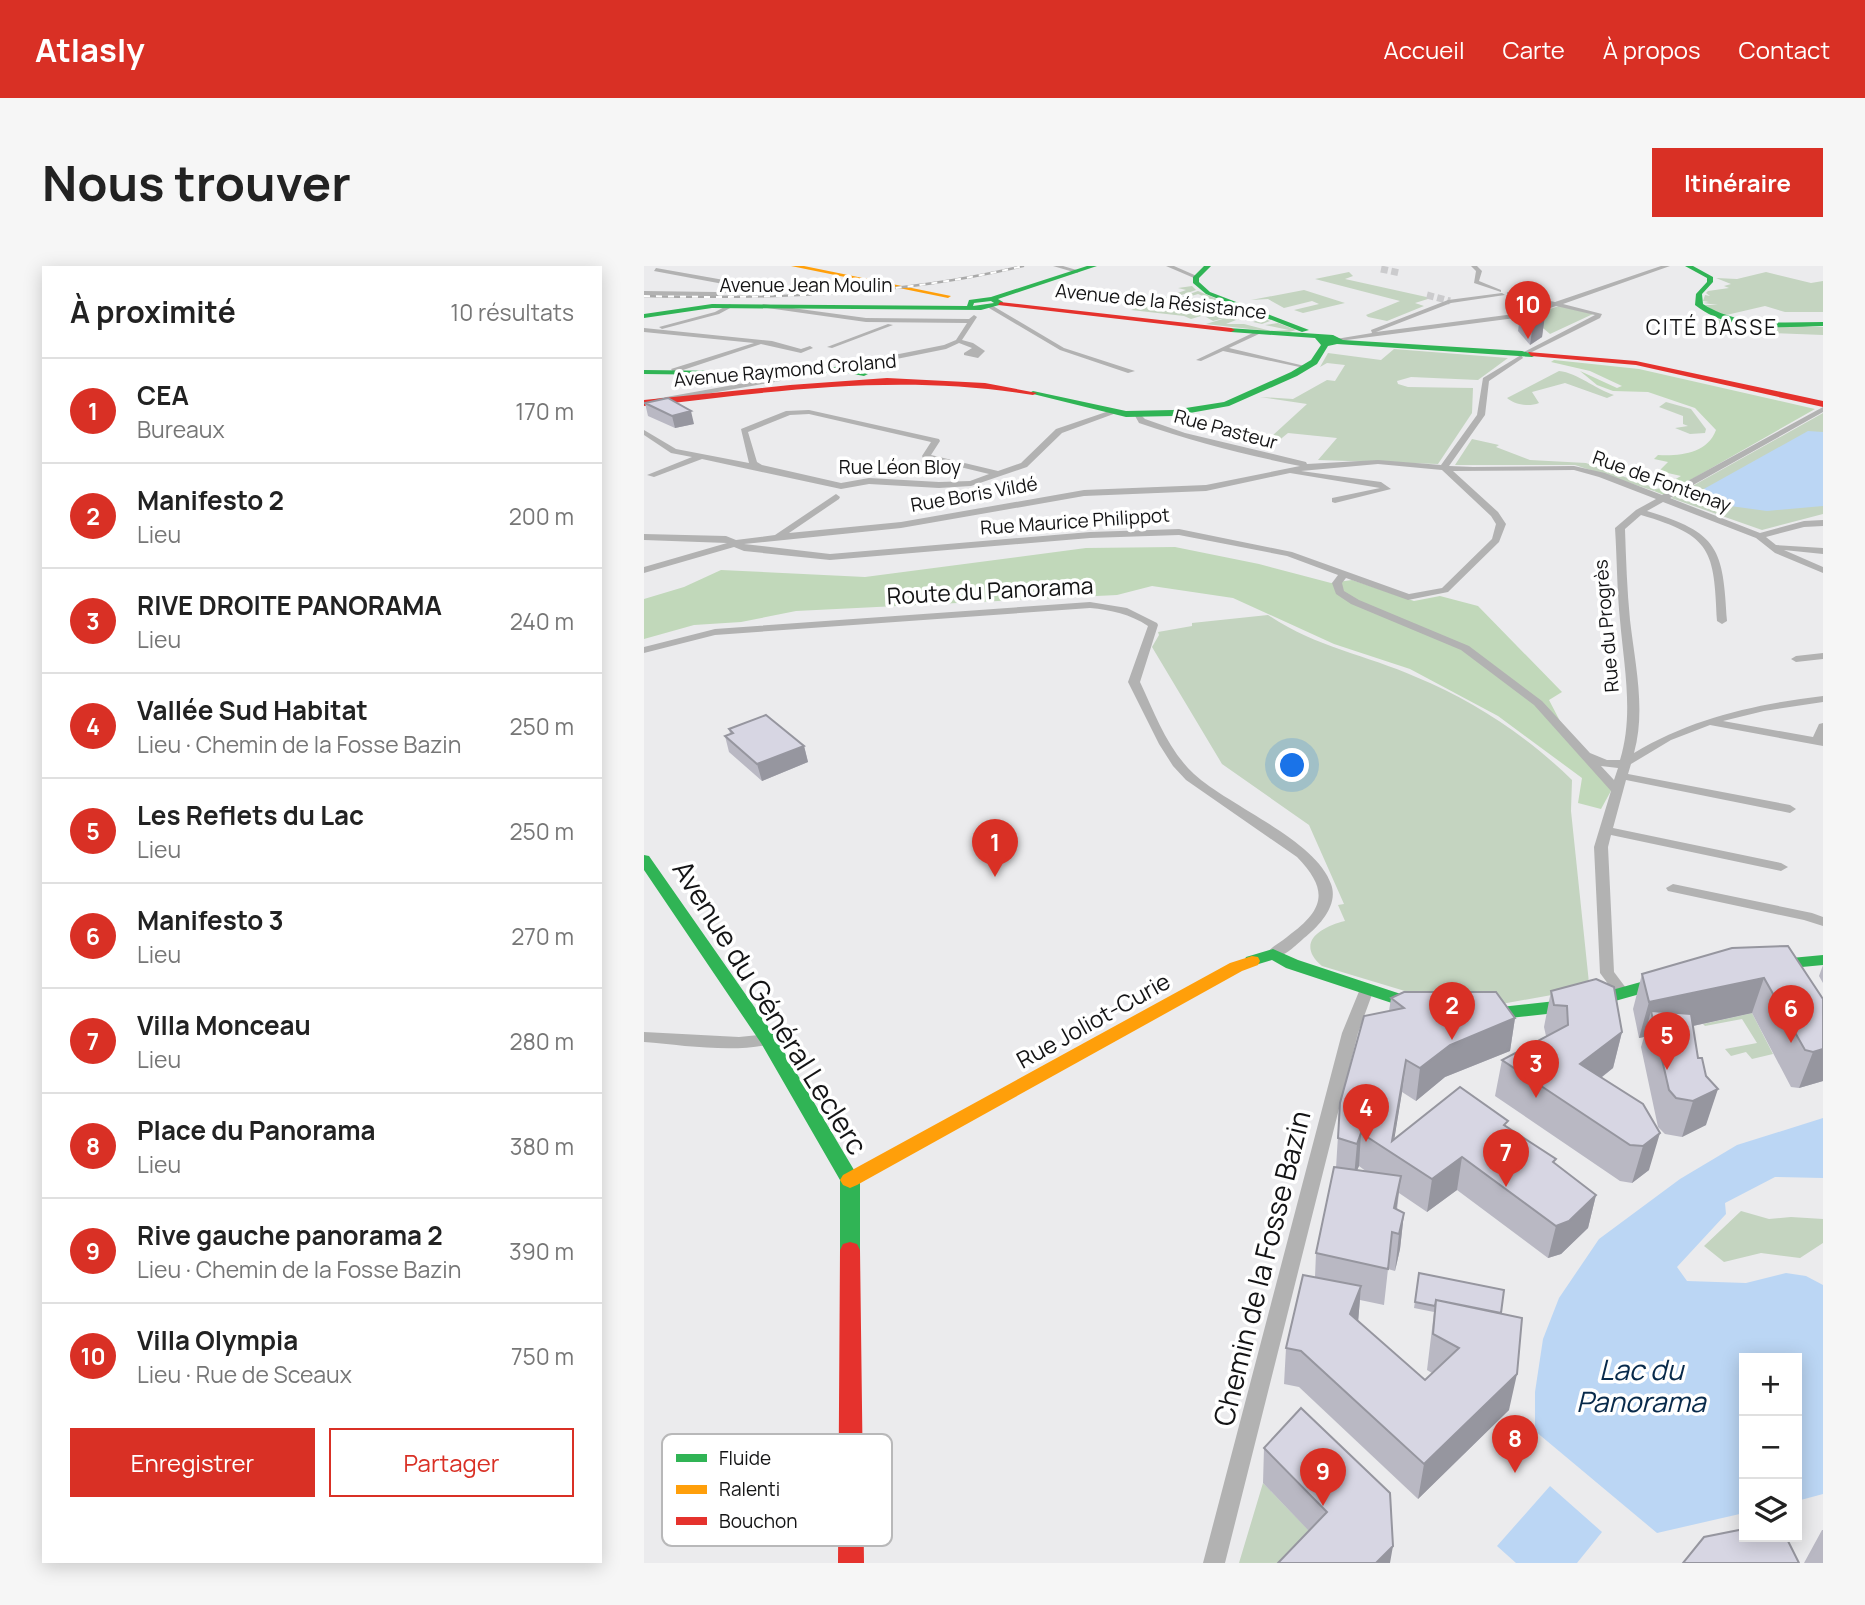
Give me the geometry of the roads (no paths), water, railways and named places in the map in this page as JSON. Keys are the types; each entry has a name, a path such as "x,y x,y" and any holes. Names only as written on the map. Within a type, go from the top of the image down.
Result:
{"main road":[{"path":"794,266 983,306 1094,266"},
{"path":"1688,266 1710,277 1710,282 1699,294 1698,302 1702,308 1714,315 1748,322 1823,324"},
{"path":"1202,272 1196,283 1208,293 1329,340"},
{"name":"Avenue Jean Moulin","path":"646,327 712,306 983,306"},
{"name":"Avenue de la Résistance","path":"983,306 1329,340 1645,367 1823,407"},
{"name":"Avenue Raymond Croland","path":"644,403 886,380 960,383 1028,392 1115,412 1138,414 1195,411 1226,404 1307,368 1329,340"},
{"path":"644,372 806,374 836,369 886,380"},
{"name":"Avenue du Général Leclerc","path":"644,859 768,1039 850,1180 851,1434"},
{"path":"1273,954 1433,1010"},
{"name":"Rue Joliot-Curie","path":"850,1180 1236,967 1273,954"},
{"path":"1758,966 1823,960"},
{"path":"1467,1015 1583,1004 1675,978"}],"street":[{"path":"644,272 684,266"},
{"path":"1056,266 1077,271"},
{"path":"1169,266 1202,272"},
{"path":"1444,467 1475,424 1483,407 1486,380 1551,336 1598,317 1599,314 1484,288 1476,282 1479,271 1474,266"},
{"path":"1365,334 1380,335 1523,315 1667,266"},
{"path":"644,293 717,295 741,285 656,270"},
{"path":"1329,340 1365,334 1450,301 1506,295"},
{"path":"644,302 712,306"},
{"path":"646,327 717,313 730,306"},
{"path":"764,306 780,310 902,321"},
{"path":"836,369 936,350 958,341 983,306"},
{"path":"854,340 851,337 902,321 983,306 1079,355 1092,356 1131,371"},
{"path":"1513,306 1535,325"},
{"path":"841,350 864,343 854,340 828,344 892,321"},
{"path":"646,327 801,351 810,348"},
{"path":"873,330 888,334"},
{"path":"1199,360 1257,333"},
{"path":"958,341 976,348"},
{"path":"674,372 758,343"},
{"path":"1222,349 1307,368"},
{"path":"644,403 806,374"},
{"path":"671,401 669,399 687,394"},
{"name":"Rue du Progrès","path":"1622,992 1607,973 1601,847 1631,743 1631,654 1618,535 1620,528 1639,512 1823,407"},
{"name":"Rue Léon Bloy","path":"799,411 936,441 926,456 999,474 960,484 869,481 841,486 759,467 753,463 744,431 799,411"},
{"path":"999,474 1024,466 1059,431 1115,412"},
{"name":"Rue Pasteur","path":"1138,414 1142,421 1203,442 1250,455 1311,466"},
{"path":"644,432 674,451 759,467"},
{"path":"651,475 699,457"},
{"name":"Rue de Fontenay","path":"1311,466 1378,463 1444,467 1574,468 1602,475 1759,536"},
{"name":"Rue Boris Vildé","path":"644,537 726,539 737,544 901,525 1084,492 1220,486 1311,466"},
{"name":"Rue Maurice Philippot","path":"737,544 758,550 830,557 1090,535 1179,532 1289,554 1386,592 1408,597 1445,590 1496,540 1502,524 1495,514 1444,467"},
{"path":"1289,471 1319,478 1381,485 1387,489 1335,500"},
{"path":"775,539 836,497"},
{"path":"1639,512 1674,523 1708,541 1714,553 1721,588 1722,621"},
{"path":"1823,523 1804,524 1759,536 1767,545 1823,570"},
{"path":"644,570 737,544"},
{"path":"1767,545 1823,551"},
{"path":"1344,574 1337,583 1340,592 1389,618 1465,648 1538,703 1618,791"},
{"name":"Route du Panorama","path":"644,650 715,632 1090,605 1118,607 1140,615 1153,625 1135,682 1177,764 1303,859 1319,874 1325,885 1325,900 1318,918 1273,954"},
{"path":"1796,659 1823,656"},
{"path":"1624,770 1648,748 1709,722 1746,711 1823,699"},
{"path":"1709,722 1820,742 1823,726"},
{"path":"1631,743 1662,741"},
{"path":"1631,743 1648,748"},
{"path":"1580,750 1624,770"},
{"path":"1592,764 1790,809"},
{"path":"1606,830 1781,867"},
{"path":"1673,888 1807,916 1823,922"},
{"name":"Chemin de la Fosse Bazin","path":"1214,1563 1349,1033 1367,989"},
{"path":"644,1037 739,1042 768,1039"}],"water":[{"path":"1808,431 1823,432 1823,506 1767,511 1708,503 1702,490"},
{"name":"Lac du Panorama","path":"1823,1118 1823,1178 1775,1177 1725,1203 1726,1214 1677,1267 1687,1281 1746,1283 1786,1273 1806,1276 1823,1285 1823,1494 1802,1500 1802,1353 1739,1353 1739,1514 1657,1533 1535,1431 1535,1392 1543,1339 1559,1298 1599,1239 1680,1179 1737,1145"},
{"path":"1550,1486 1602,1532 1577,1563 1516,1563 1497,1546"}],"tunnel":[{"path":"1381,269 1400,273"},
{"path":"1427,295 1450,301"}],"railway":[{"path":"644,296 740,297 834,293 929,284 1023,266"}],"place":[{"name":"Villa Olympia","path":"1528,339"},
{"name":"CEA","path":"995,877"},
{"name":"Manifesto 2","path":"1452,1040"},
{"name":"Manifesto 3","path":"1791,1043"},
{"name":"Les Reflets du Lac","path":"1667,1070"},
{"name":"RIVE DROITE PANORAMA","path":"1536,1098"},
{"name":"Vallée Sud Habitat","path":"1366,1142"},
{"name":"Villa Monceau","path":"1506,1187"},
{"name":"Place du Panorama","path":"1515,1473"},
{"name":"Rive gauche panorama 2","path":"1323,1506"}],"district":[{"name":"CITÉ BASSE","path":"1712,327"}]}
